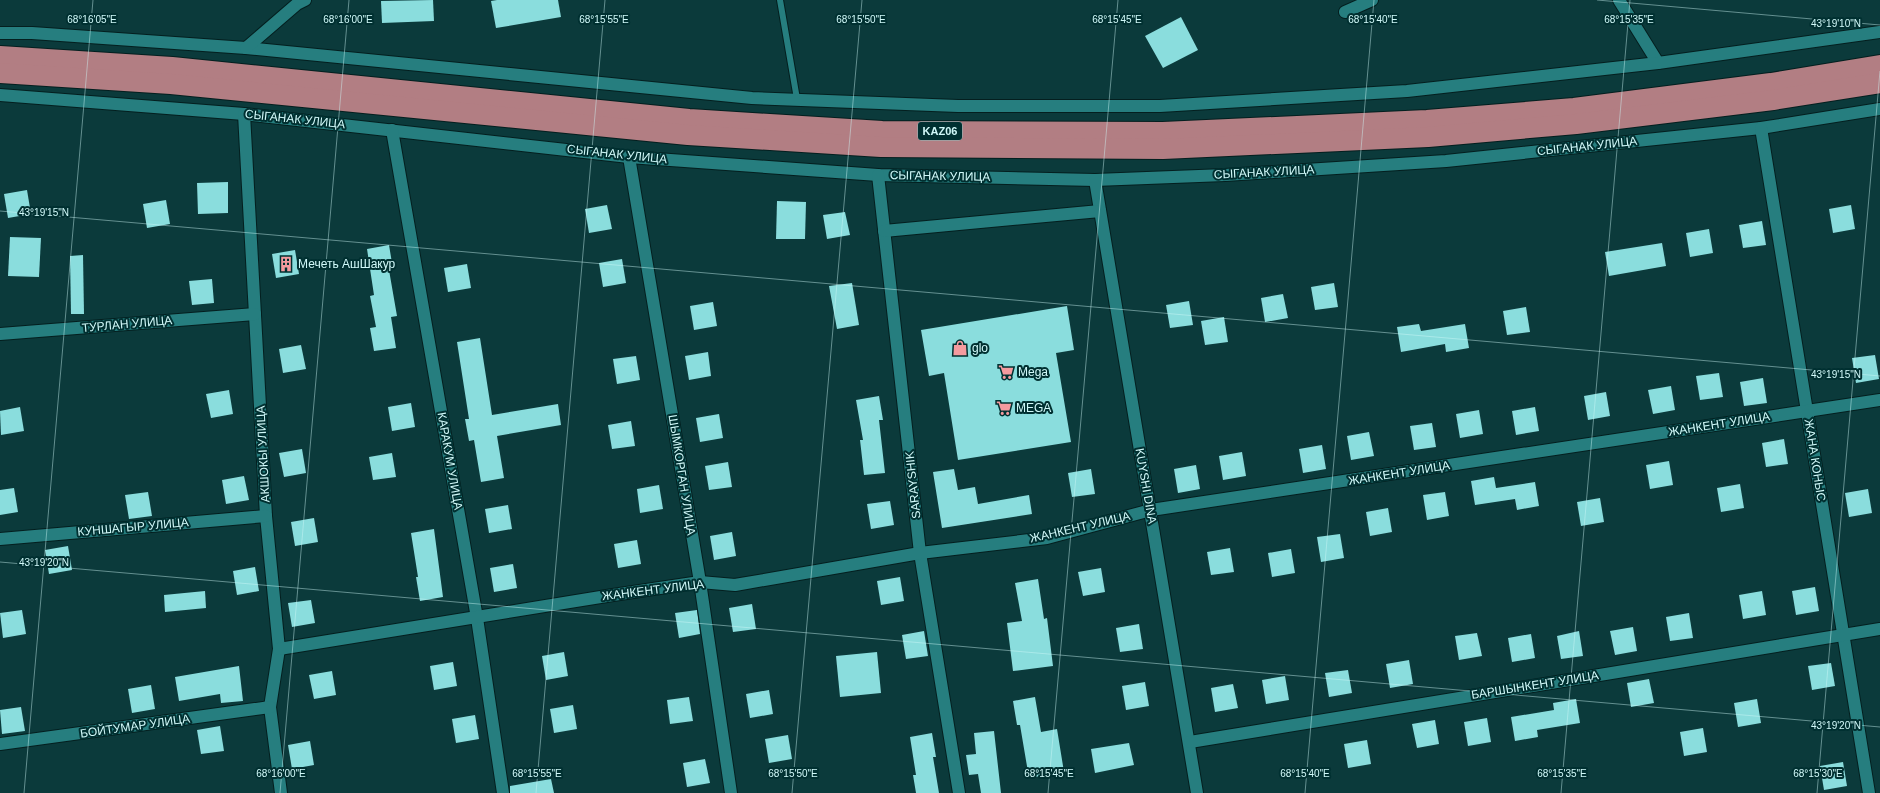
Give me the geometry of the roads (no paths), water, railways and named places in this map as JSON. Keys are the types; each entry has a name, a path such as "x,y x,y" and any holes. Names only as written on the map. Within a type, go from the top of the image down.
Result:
{"highway":[{"name":"KАZ06","path":"0,56 172,67 689,118 882,131 1155,132 1427,120 1574,108 1771,83 1880,65"},
{"name":"KАZ06","path":"0,73 171,84 688,135 881,148 1163,149 1428,138 1576,124 1773,100 1880,83"}],"street":[{"path":"246,48 297,4 305,0"},
{"path":"1345,12 1372,0"},
{"path":"1619,0 1658,63"},
{"path":"0,33 32,33 246,48 752,98 958,106 1160,106 1407,91 1658,63 1880,32"},
{"name":"СЫГАНАК УЛИЦА","path":"0,96 244,114 629,157 878,175 1095,180 1225,175 1446,161 1761,128 1880,109"},
{"name":"АКШОКЫ УЛИЦА","path":"244,114 266,516 279,649 270,707 281,793"},
{"name":"ЖАНА КОНЫС","path":"1761,128 1808,411 1842,635 1869,793"},
{"name":"КАРАКУМ УЛИЦА","path":"392,130 477,618 503,793"},
{"name":"ШЫМКОРГАН УЛИЦА","path":"629,157 700,582 731,793"},
{"name":"SARAYSHIK","path":"878,175 920,553 959,793"},
{"name":"KUYSHI DINA","path":"1095,180 1190,742 1197,793"},
{"path":"884,231 1100,211"},
{"name":"ТУРЛАН УЛИЦА","path":"0,334 255,314"},
{"name":"ЖАНКЕНТ УЛИЦА","path":"279,649 700,582 735,585 920,553 1047,538 1150,510 1880,400"},
{"name":"КУНШАГЫР УЛИЦА","path":"0,539 266,516"},
{"name":"БАРШЫНКЕНТ УЛИЦА","path":"1190,742 1880,629"},
{"name":"БОЙТУМАР УЛИЦА","path":"0,744 270,707"}],"lane":[{"path":"780,0 797,99"}],"place":[{"name":"Мечеть АшШакур","path":"286,264"},
{"name":"glo","path":"960,348"},
{"name":"Mega","path":"1006,372"},
{"name":"MEGA","path":"1004,408"}]}
